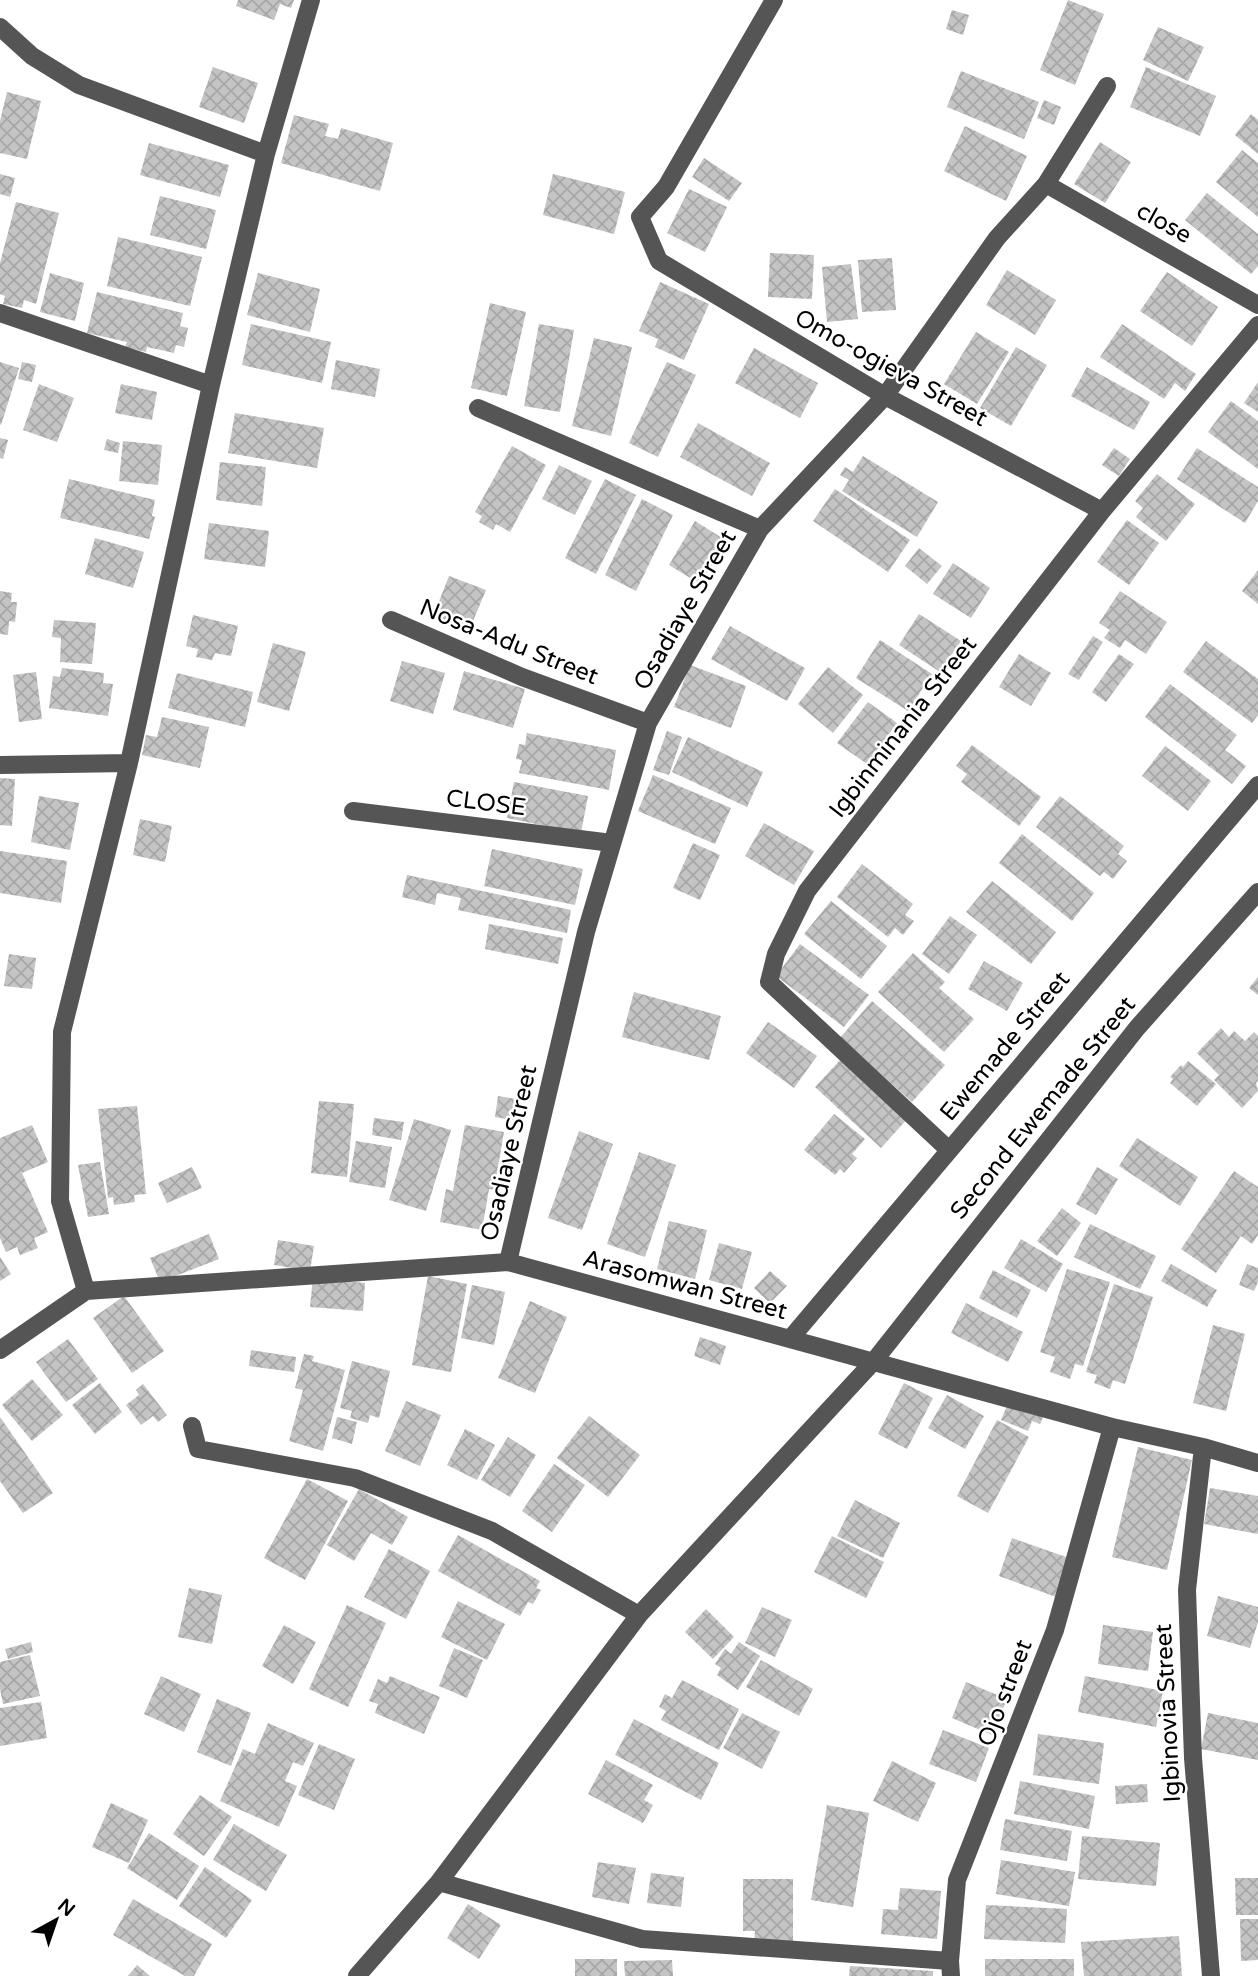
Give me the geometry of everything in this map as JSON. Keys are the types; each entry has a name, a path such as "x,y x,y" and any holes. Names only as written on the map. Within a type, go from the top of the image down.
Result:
{"street":[{"path":"0,1350 86,1290 60,1201 61,1032 129,763 211,385 266,154 312,0"},
{"name":"Omo-ogieva Street","path":"774,0 666,187 640,217 659,261 886,396 1102,510"},
{"path":"0,27 32,56 79,85 266,154"},
{"name":"Osadiaye Street","path":"508,1262 586,932 648,723 760,529 886,396 997,237 1046,184 1107,86"},
{"name":"close","path":"1046,184 1258,305"},
{"path":"0,313 211,385"},
{"name":"Igbinminania Street","path":"949,1150 768,982 776,954 807,891 1102,510 1258,325"},
{"path":"478,408 760,529"},
{"name":"Nosa-Adu Street","path":"391,620 522,677 648,723"},
{"path":"0,765 129,763"},
{"name":"Ewemade Street","path":"790,1339 1258,785"},
{"name":"CLOSE","path":"354,811 612,843"},
{"name":"Second Ewemade Street","path":"358,1976 439,1882 639,1615 874,1361 1137,1028 1258,892"},
{"name":"Arasomwan Street","path":"86,1290 508,1262 1112,1427 1203,1447 1258,1463"},
{"path":"191,1426 198,1449 355,1478 492,1531 639,1615"},
{"name":"Ojo street","path":"951,1968 957,1880 1055,1630 1112,1427"},
{"name":"Igbinovia Street","path":"1203,1447 1187,1590 1193,1758 1211,1976"},
{"path":"439,1882 642,1940 951,1968"}],"building":[{"path":"238,0 294,0 291,8 280,4 274,20 236,6"},
{"path":"1068,0 1104,14 1075,85 1040,70"},
{"path":"952,10 969,15 963,35 946,29"},
{"path":"1158,27 1204,47 1188,81 1143,60"},
{"path":"213,67 258,83 244,123 199,107"},
{"path":"1146,67 1216,96 1200,136 1130,107"},
{"path":"961,71 1039,102 1024,139 947,107"},
{"path":"7,92 41,101 27,159 0,153 0,121"},
{"path":"1044,100 1061,107 1054,125 1037,118"},
{"path":"1251,114 1258,120 1258,154 1235,135"},
{"path":"294,115 329,124 325,136 338,139 341,128 393,143 380,191 281,163"},
{"path":"965,126 1027,156 1006,201 944,171"},
{"path":"1100,142 1131,162 1105,203 1074,184"},
{"path":"149,143 229,165 220,197 140,175"},
{"path":"1242,150 1258,163 1258,217 1216,182"},
{"path":"704,158 742,183 729,201 692,177"},
{"path":"0,174 15,178 10,197 0,194"},
{"path":"553,174 625,192 614,234 543,215"},
{"path":"689,189 727,207 705,252 667,233"},
{"path":"1207,193 1258,234 1258,266 1251,274 1185,220"},
{"path":"160,196 216,210 206,249 150,235"},
{"path":"16,202 59,213 36,304 24,300 22,308 3,304 5,296 0,294 0,263"},
{"path":"118,237 202,257 190,306 107,286"},
{"path":"770,253 814,255 812,299 768,297"},
{"path":"892,258 896,310 862,312 858,260"},
{"path":"851,264 858,319 827,322 822,267"},
{"path":"1007,270 1056,300 1035,335 986,305"},
{"path":"1167,272 1218,307 1192,346 1140,311"},
{"path":"50,273 84,283 75,321 40,312"},
{"path":"258,273 320,289 310,332 247,315"},
{"path":"660,282 709,304 684,360 655,347 658,339 639,331"},
{"path":"97,292 183,313 180,326 188,328 184,347 176,345 174,353 147,347 146,352 125,347 127,342 87,333"},
{"path":"490,303 526,312 507,396 471,388"},
{"path":"251,324 331,342 322,383 242,365"},
{"path":"539,324 574,330 560,412 524,406"},
{"path":"1122,324 1196,374 1185,391 1175,383 1164,399 1100,357"},
{"path":"976,332 1009,352 977,404 944,384"},
{"path":"594,338 632,347 611,436 572,426"},
{"path":"1016,347 1047,365 1011,426 980,408"},
{"path":"754,348 818,383 800,418 735,383"},
{"path":"336,360 380,369 375,397 331,389"},
{"path":"0,362 19,368 1,425 0,424"},
{"path":"22,362 36,365 32,382 18,379"},
{"path":"667,362 696,375 658,457 629,443"},
{"path":"1087,367 1150,402 1134,430 1071,396"},
{"path":"1258,382 1258,412 1244,403"},
{"path":"39,384 74,398 57,442 23,430"},
{"path":"121,384 157,392 152,420 115,413"},
{"path":"1231,401 1258,421 1258,469 1208,432"},
{"path":"235,413 324,428 317,468 228,453"},
{"path":"698,423 770,463 752,496 680,457"},
{"path":"0,438 8,440 3,459 0,458"},
{"path":"107,439 120,443 118,453 104,450"},
{"path":"123,441 162,445 158,485 119,481"},
{"path":"512,446 546,465 510,532 496,524 493,530 479,522 482,516 475,512"},
{"path":"1114,448 1130,459 1119,476 1102,465"},
{"path":"1197,448 1258,487 1258,501 1245,523 1177,479"},
{"path":"863,456 938,502 917,537 842,491 849,480 840,475 845,467 853,472"},
{"path":"220,462 266,467 262,506 216,500"},
{"path":"559,465 592,481 575,515 542,499"},
{"path":"1157,474 1195,504 1166,541 1136,517 1143,508 1135,501"},
{"path":"69,479 155,500 152,516 155,517 149,539 60,518"},
{"path":"605,479 636,495 596,574 565,558"},
{"path":"835,489 910,540 888,572 813,521"},
{"path":"642,499 673,515 636,591 605,575"},
{"path":"1127,520 1159,543 1129,585 1097,562"},
{"path":"695,521 727,541 700,584 669,565"},
{"path":"209,523 269,531 265,567 204,559"},
{"path":"95,538 144,552 133,588 85,574"},
{"path":"919,548 942,566 927,584 905,566"},
{"path":"953,563 990,588 971,618 933,594"},
{"path":"1258,570 1258,604 1242,591"},
{"path":"449,576 486,590 468,633 432,619"},
{"path":"0,591 12,593 11,602 17,602 15,622 9,621 8,635 0,634"},
{"path":"1120,591 1167,622 1146,654 1125,640 1120,648 1104,638 1110,630 1099,623"},
{"path":"919,614 961,641 940,672 899,645"},
{"path":"193,615 238,626 231,656 215,653 212,660 196,657 198,649 186,646"},
{"path":"54,620 96,623 92,664 60,662 61,638 52,637"},
{"path":"730,626 805,668 787,701 711,659"},
{"path":"1093,636 1103,642 1079,680 1068,674"},
{"path":"880,640 932,674 908,711 856,678"},
{"path":"1206,641 1258,679 1258,715 1252,723 1183,672"},
{"path":"273,643 306,652 289,711 257,702"},
{"path":"1019,654 1051,673 1031,706 999,687"},
{"path":"1119,654 1134,664 1106,702 1092,692"},
{"path":"402,661 445,673 433,714 390,701"},
{"path":"690,665 746,686 731,728 674,707"},
{"path":"828,667 863,695 833,733 798,704"},
{"path":"62,668 104,673 103,683 113,684 108,716 49,708 53,676 60,677"},
{"path":"464,671 525,689 513,728 453,710"},
{"path":"36,672 42,719 19,722 13,675"},
{"path":"177,673 253,692 245,727 168,708"},
{"path":"1170,684 1237,735 1225,750 1246,766 1232,784 1145,717"},
{"path":"868,702 897,723 867,764 837,743"},
{"path":"162,717 209,727 200,768 142,755 146,735 157,737"},
{"path":"667,731 682,737 669,775 653,770"},
{"path":"527,733 616,750 609,790 519,773 522,760 516,759 519,744 525,745"},
{"path":"688,737 763,772 747,807 672,772"},
{"path":"972,745 1041,797 1019,826 961,782 967,774 956,766"},
{"path":"1165,746 1211,781 1188,811 1142,776"},
{"path":"653,775 731,808 715,844 638,811"},
{"path":"0,778 15,779 12,826 0,825"},
{"path":"514,782 588,796 581,833 507,818"},
{"path":"39,796 79,803 70,850 31,842"},
{"path":"1060,796 1124,846 1118,854 1127,861 1113,879 1104,872 1100,876 1036,827"},
{"path":"140,819 172,826 165,862 133,855"},
{"path":"764,823 814,851 794,885 745,856"},
{"path":"1022,834 1094,893 1072,921 999,863"},
{"path":"693,843 720,855 700,900 673,888"},
{"path":"492,849 583,869 575,905 484,886"},
{"path":"0,851 67,861 61,903 0,893"},
{"path":"862,864 913,904 905,915 914,921 903,935 895,928 888,937 837,897"},
{"path":"407,875 571,910 567,933 458,910 461,898 437,893 435,905 402,897"},
{"path":"992,881 1056,932 1031,964 966,912"},
{"path":"831,901 887,946 861,979 804,934"},
{"path":"950,916 977,935 949,974 922,954"},
{"path":"489,924 563,938 558,964 485,949"},
{"path":"800,944 869,995 844,1027 776,976"},
{"path":"913,953 945,982 939,988 974,1019 944,1052 878,992"},
{"path":"9,954 36,958 32,989 4,986"},
{"path":"984,961 1023,983 1007,1011 968,989"},
{"path":"1258,977 1258,995 1249,988"},
{"path":"634,992 721,1016 709,1060 622,1037"},
{"path":"872,1001 945,1065 912,1102 840,1038"},
{"path":"768,1022 817,1056 794,1088 746,1053"},
{"path":"1221,1028 1229,1037 1234,1031 1245,1041 1254,1032 1258,1036 1258,1091 1242,1108 1214,1080 1219,1075 1197,1053"},
{"path":"842,1058 908,1118 881,1148 815,1087"},
{"path":"1188,1061 1216,1084 1197,1106 1170,1083 1173,1079 1170,1077"},
{"path":"498,1096 516,1099 513,1120 495,1117"},
{"path":"319,1101 354,1104 347,1177 311,1173"},
{"path":"137,1106 146,1194 134,1195 135,1202 114,1205 113,1197 108,1198 98,1109"},
{"path":"834,1114 865,1139 852,1154 857,1158 844,1173 840,1169 835,1175 804,1150"},
{"path":"374,1118 404,1122 401,1140 372,1135"},
{"path":"414,1119 451,1130 426,1211 389,1200"},
{"path":"32,1125 48,1162 22,1173 48,1232 34,1238 38,1248 20,1255 17,1247 6,1252 0,1238 0,1138"},
{"path":"465,1125 504,1132 494,1190 489,1189 482,1230 440,1222 446,1189 453,1191"},
{"path":"579,1131 613,1144 582,1230 548,1218"},
{"path":"1137,1138 1198,1177 1180,1206 1119,1166"},
{"path":"356,1141 392,1147 385,1188 349,1182"},
{"path":"639,1152 676,1165 645,1257 607,1244"},
{"path":"100,1162 109,1214 88,1217 78,1165"},
{"path":"192,1167 202,1188 167,1203 158,1183"},
{"path":"1097,1167 1118,1179 1096,1215 1076,1204"},
{"path":"1234,1171 1258,1187 1258,1235 1252,1244 1241,1236 1216,1273 1181,1249"},
{"path":"1062,1208 1081,1223 1057,1256 1037,1241"},
{"path":"669,1221 707,1230 695,1279 657,1269"},
{"path":"1090,1224 1156,1256 1140,1289 1074,1257"},
{"path":"209,1234 219,1259 160,1282 150,1258"},
{"path":"1021,1239 1063,1264 1046,1292 1004,1268"},
{"path":"278,1240 314,1246 310,1271 274,1265"},
{"path":"719,1243 752,1252 742,1289 709,1280"},
{"path":"0,1257 11,1274 0,1281"},
{"path":"1171,1264 1217,1290 1207,1307 1161,1281"},
{"path":"1247,1264 1258,1268 1258,1282 1254,1291 1239,1285"},
{"path":"1067,1269 1110,1282 1083,1366 1075,1364 1070,1379 1050,1372 1055,1357 1040,1352"},
{"path":"993,1270 1031,1290 1017,1318 979,1298"},
{"path":"770,1271 787,1286 770,1303 754,1288"},
{"path":"428,1276 467,1284 451,1372 412,1365"},
{"path":"313,1278 365,1283 363,1311 310,1307"},
{"path":"1114,1284 1153,1297 1125,1384 1113,1380 1110,1389 1094,1383 1097,1375 1086,1372"},
{"path":"472,1285 505,1292 494,1345 461,1338"},
{"path":"124,1296 164,1351 132,1373 93,1318"},
{"path":"530,1301 567,1317 535,1393 498,1378"},
{"path":"966,1303 1023,1332 1008,1362 951,1333"},
{"path":"1213,1325 1245,1334 1226,1411 1193,1403"},
{"path":"700,1337 726,1346 720,1365 694,1356"},
{"path":"68,1339 98,1379 66,1402 36,1362"},
{"path":"251,1350 296,1357 294,1372 249,1366"},
{"path":"304,1354 314,1356 312,1361 345,1370 323,1451 289,1441 303,1390 295,1388"},
{"path":"352,1361 390,1371 379,1418 370,1415 368,1423 350,1418 352,1411 340,1408"},
{"path":"32,1379 63,1415 32,1441 2,1405"},
{"path":"100,1383 122,1412 95,1434 72,1405"},
{"path":"904,1383 933,1398 907,1449 878,1434"},
{"path":"143,1384 167,1415 158,1422 153,1416 141,1425 126,1405 139,1395 136,1390"},
{"path":"947,1395 984,1416 965,1449 928,1428"},
{"path":"406,1401 441,1415 420,1466 385,1451"},
{"path":"1009,1401 1044,1415 1040,1424 1032,1421 1028,1431 1001,1420"},
{"path":"589,1416 640,1455 608,1497 557,1458"},
{"path":"0,1417 53,1493 23,1513 0,1481"},
{"path":"337,1417 357,1422 352,1444 332,1438"},
{"path":"997,1420 1029,1437 988,1513 957,1496"},
{"path":"465,1429 495,1445 477,1480 447,1465"},
{"path":"508,1437 536,1455 510,1497 481,1480"},
{"path":"1138,1447 1192,1460 1167,1570 1112,1557"},
{"path":"554,1464 585,1485 552,1532 522,1511"},
{"path":"307,1479 348,1501 305,1580 264,1558"},
{"path":"1210,1488 1258,1496 1258,1534 1204,1524"},
{"path":"359,1489 408,1517 392,1545 371,1533 354,1561 327,1545"},
{"path":"855,1500 900,1523 883,1558 837,1536"},
{"path":"458,1535 540,1581 536,1588 541,1590 533,1604 528,1602 520,1616 438,1571"},
{"path":"832,1536 884,1562 866,1598 814,1572"},
{"path":"1012,1538 1069,1558 1056,1597 999,1576"},
{"path":"389,1549 430,1571 406,1619 364,1597"},
{"path":"189,1588 222,1595 212,1644 178,1637"},
{"path":"1218,1596 1258,1607 1258,1622 1250,1648 1207,1636"},
{"path":"458,1601 505,1624 487,1660 441,1637"},
{"path":"347,1605 386,1623 348,1707 309,1689"},
{"path":"762,1607 792,1620 775,1657 745,1643"},
{"path":"706,1609 734,1637 713,1659 685,1632"},
{"path":"284,1625 316,1642 293,1684 262,1666"},
{"path":"1103,1625 1153,1632 1148,1671 1098,1664"},
{"path":"31,1642 33,1652 8,1659 5,1649"},
{"path":"739,1642 760,1656 738,1690 717,1675 721,1668 715,1664 725,1649 731,1654"},
{"path":"454,1648 483,1660 467,1698 439,1686"},
{"path":"30,1655 40,1696 3,1704 0,1662"},
{"path":"761,1660 813,1689 799,1716 746,1687"},
{"path":"161,1676 201,1694 184,1732 144,1714"},
{"path":"390,1676 440,1697 424,1734 375,1713 378,1704 369,1701 378,1679 387,1683"},
{"path":"1085,1676 1163,1691 1156,1727 1078,1712"},
{"path":"682,1680 739,1709 719,1750 661,1720 666,1711 659,1707 665,1694 672,1698"},
{"path":"966,1682 1007,1699 992,1735 952,1718"},
{"path":"217,1699 251,1713 231,1766 197,1752"},
{"path":"41,1702 47,1738 0,1746 0,1708"},
{"path":"742,1713 780,1732 762,1769 723,1748"},
{"path":"1208,1713 1258,1723 1258,1760 1201,1749"},
{"path":"634,1719 719,1763 701,1800 615,1755"},
{"path":"268,1723 314,1743 303,1766 293,1762 285,1781 297,1786 279,1827 220,1801 243,1749 255,1754"},
{"path":"943,1730 989,1748 976,1782 929,1764"},
{"path":"1038,1734 1104,1743 1099,1784 1033,1775"},
{"path":"319,1744 355,1759 334,1810 298,1795"},
{"path":"606,1760 653,1785 644,1800 653,1805 643,1823 588,1794"},
{"path":"892,1761 936,1783 918,1822 873,1801"},
{"path":"1020,1781 1095,1796 1089,1829 1014,1814"},
{"path":"1147,1784 1148,1802 1116,1804 1115,1786"},
{"path":"200,1795 232,1817 204,1856 173,1834"},
{"path":"111,1803 148,1820 129,1863 92,1847"},
{"path":"827,1805 869,1813 853,1907 811,1900"},
{"path":"1005,1819 1072,1831 1067,1861 1000,1850"},
{"path":"234,1824 287,1855 266,1891 213,1860"},
{"path":"149,1833 199,1866 177,1900 127,1868"},
{"path":"1082,1836 1160,1843 1156,1886 1078,1879"},
{"path":"1001,1860 1075,1872 1069,1906 996,1894"},
{"path":"598,1862 636,1868 629,1904 592,1897"},
{"path":"205,1867 252,1900 226,1938 179,1906"},
{"path":"651,1873 684,1877 681,1907 647,1903"},
{"path":"1235,1878 1258,1878 1258,1915 1236,1915"},
{"path":"743,1879 793,1879 793,1943 754,1943 755,1931 743,1931"},
{"path":"900,1888 941,1891 937,1939 881,1934 883,1909 898,1910"},
{"path":"133,1899 212,1944 194,1976 185,1976 113,1935"},
{"path":"468,1904 501,1925 479,1959 447,1938"},
{"path":"986,1905 1067,1909 1065,1943 984,1939"},
{"path":"1240,1919 1258,1919 1258,1960 1241,1961"},
{"path":"1179,1936 1182,1976 1084,1976 1081,1942"},
{"path":"575,1959 617,1959 617,1976 575,1976"},
{"path":"985,1959 1074,1959 1074,1976 985,1976"},
{"path":"672,1960 673,1976 625,1976 624,1961"},
{"path":"137,1965 150,1976 128,1976"},
{"path":"850,1966 933,1971 933,1976 849,1976"}]}
